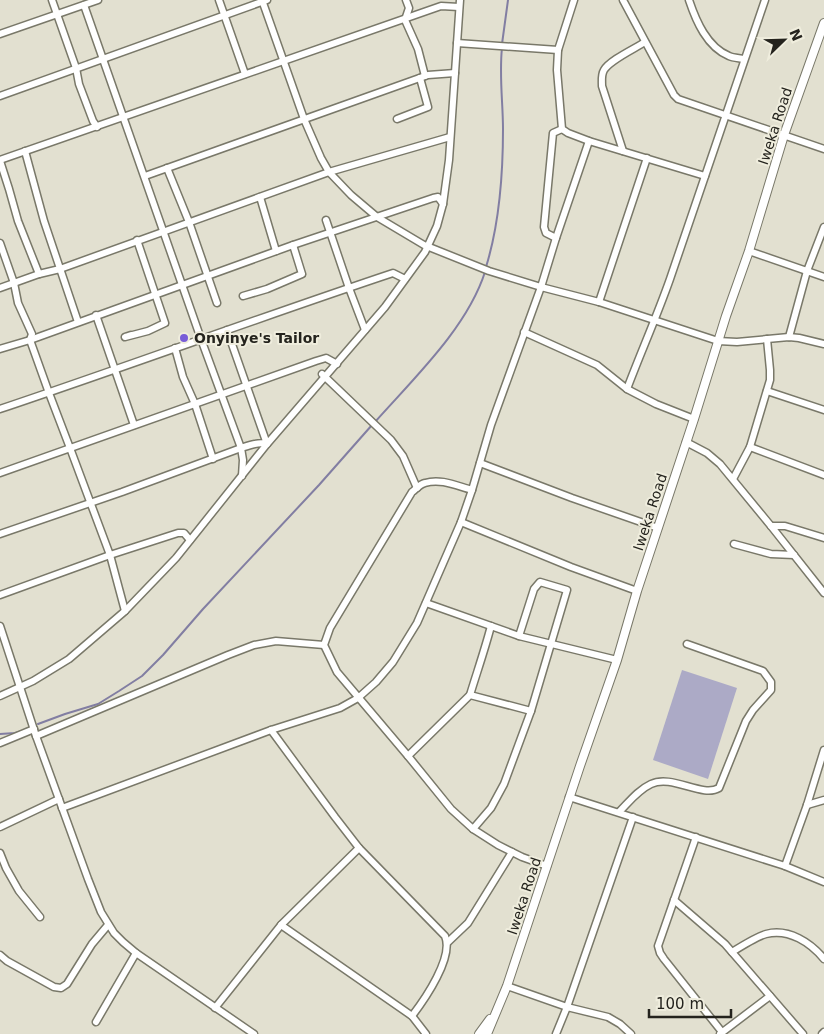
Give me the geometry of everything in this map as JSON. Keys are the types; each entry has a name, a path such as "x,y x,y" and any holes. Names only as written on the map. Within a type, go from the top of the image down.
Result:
{"main road":[{"name":"Iweka Road","path":"498,1007 507,986 569,797 617,660 718,341 749,251 784,135 824,23"},
{"path":"479,1034 498,1007"},
{"path":"487,1034 498,1007"}],"street":[{"path":"52,0 76,68 79,84 97,127"},
{"path":"0,34 98,0"},
{"path":"219,0 245,74"},
{"path":"397,118 428,107 418,49 405,20 409,8 406,0"},
{"path":"574,0 558,50 557,70 562,129 568,134 705,176"},
{"path":"623,0 674,95 678,99 824,149"},
{"path":"689,0 711,44 729,56 744,59"},
{"path":"628,389 670,279 765,0"},
{"path":"0,96 264,1 304,120 321,158 329,172 351,195 377,217 428,246 490,272 599,302 718,341 737,342 789,337 824,344"},
{"path":"0,696 33,681 69,659 125,611 176,558 323,376 337,364 385,307 428,246 437,226 443,204 449,160 460,3 440,3 405,20 245,74 0,161 10,189 18,221 39,274"},
{"path":"84,5 241,448 244,460 242,477"},
{"path":"624,151 602,86 603,71 609,64 645,42"},
{"path":"457,43 558,50"},
{"path":"145,176 423,77 455,73"},
{"path":"556,238 546,233 544,227 553,133 562,129"},
{"path":"0,288 329,172 450,137"},
{"path":"62,808 271,730 340,708 358,698 394,662 418,623 461,522 491,425 541,287 590,141"},
{"path":"25,151 44,221 78,322"},
{"path":"599,302 647,158"},
{"path":"167,168 218,302"},
{"path":"260,197 276,252"},
{"path":"0,349 30,340 293,245 433,198 438,197 443,204"},
{"path":"326,220 365,330"},
{"path":"789,337 807,271 824,227"},
{"path":"131,335 125,338 148,331 165,323 138,240"},
{"path":"0,243 14,283 18,303 32,334 30,340 49,394 110,555 125,611"},
{"path":"243,296 267,289 302,274 293,245"},
{"path":"749,251 824,277"},
{"path":"0,409 49,394 349,288 393,274 405,279"},
{"path":"96,316 134,425"},
{"path":"228,330 267,444"},
{"path":"524,332 596,365 628,389 656,404 694,420"},
{"path":"733,479 750,447 770,380 767,339"},
{"path":"175,348 213,459"},
{"path":"0,473 326,358 337,364"},
{"path":"323,376 391,440 403,456 417,488"},
{"path":"767,390 824,410"},
{"path":"686,442 707,453 720,464 824,593"},
{"path":"0,534 241,448 254,444 267,444"},
{"path":"750,447 824,475"},
{"path":"480,463 658,528"},
{"path":"472,490 446,482 434,481 423,483 412,492 330,628 324,645 337,672 451,809 473,829 498,845 546,866"},
{"path":"461,522 571,567 638,591"},
{"path":"771,526 785,526 824,538"},
{"path":"0,595 110,555 178,533 184,533 190,540"},
{"path":"734,544 771,554 794,555"},
{"path":"473,829 491,808 504,784 531,711 567,590 540,582 534,589 519,636"},
{"path":"426,603 519,636 617,660"},
{"path":"0,626 59,800 88,879 108,925 136,953 254,1034"},
{"path":"408,756 470,695 491,626"},
{"path":"0,743 35,732 254,645 276,641 324,645"},
{"path":"619,812 635,795 656,782 682,784 709,791 719,788 746,722 771,690 771,682 763,671 688,644"},
{"path":"470,695 531,711"},
{"path":"271,730 335,818 360,848 445,936 448,942"},
{"path":"785,866 824,750"},
{"path":"569,797 785,866 824,882"},
{"path":"0,827 59,800"},
{"path":"807,805 824,800"},
{"path":"556,1034 633,817"},
{"path":"696,837 658,946 660,953 721,1033 770,996"},
{"path":"216,1008 281,925 360,848"},
{"path":"412,1016 436,978 448,942 468,923 512,852"},
{"path":"0,853 19,891 40,917"},
{"path":"674,900 725,944 803,1034"},
{"path":"0,955 7,961 61,988 67,984 92,944 108,925"},
{"path":"281,925 412,1016 426,1034"},
{"path":"732,952 766,934 782,932 810,945 824,960"},
{"path":"96,1022 136,953"},
{"path":"507,986 567,1007 608,1017 620,1024 631,1034"}],"shaded area":[{"path":"682,670 737,688 708,779 653,760"}],"waterway":[{"path":"502,44 508,0"},
{"path":"486,267 494,234 501,181 503,129 502,48"},
{"path":"375,422 438,352 453,332 477,293 485,272"},
{"path":"38,724 98,704 142,676 372,425"},
{"path":"0,734 22,731"}],"place":[{"name":"Onyinye's Tailor","path":"184,338"}]}
